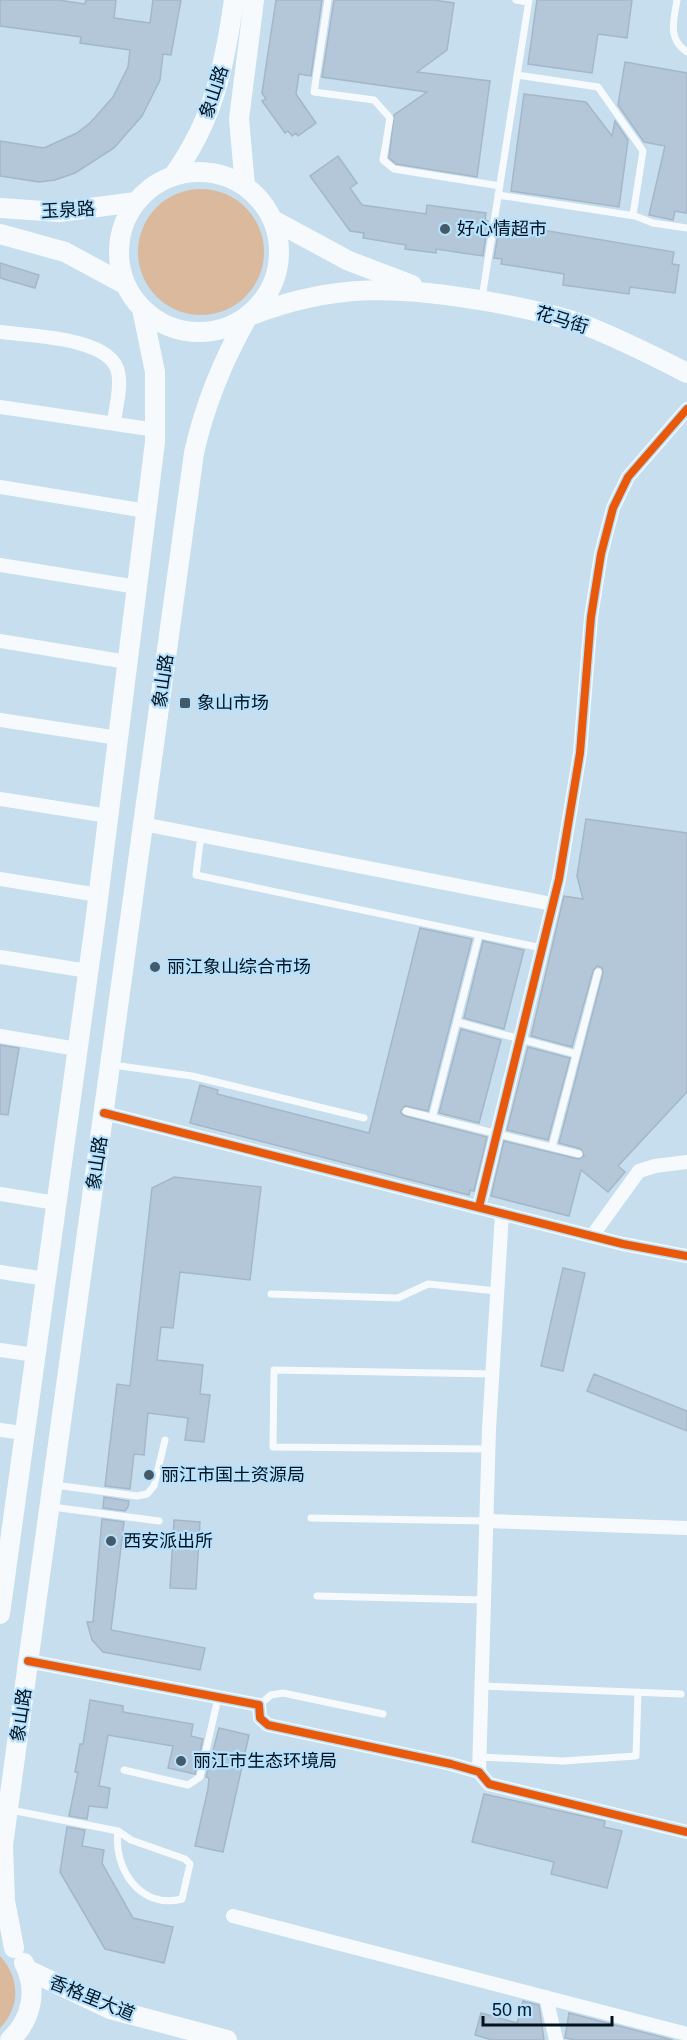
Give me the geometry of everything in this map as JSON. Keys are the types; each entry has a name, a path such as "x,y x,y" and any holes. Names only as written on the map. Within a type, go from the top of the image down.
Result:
{"main road":[{"name":"象山路","path":"173,176 201,133 215,99 224,66 234,0"},
{"name":"象山路","path":"245,186 239,119 254,0"},
{"path":"202,172 217,174 245,186 257,195 273,220 279,242 279,265 268,293 248,316 222,330 192,333 164,325 142,309 126,285 121,272 119,244 125,222 136,202 147,191 173,176 202,172"},
{"name":"玉泉路","path":"0,208 59,212 136,202"},
{"name":"花马街","path":"273,220 349,261 428,291"},
{"name":"玉泉路","path":"0,234 65,252 126,285"},
{"name":"花马街","path":"248,316 289,302 339,292 428,291 514,306 586,326 687,373"},
{"name":"象山路","path":"0,1614 7,1510 24,1433 46,1279 98,895 156,430 155,372 142,309"},
{"name":"象山路","path":"7,1943 3,1845 194,453 208,401 219,372 248,316"},
{"path":"7,1943 28,1970 31,1984 29,2010 24,2023 10,2040"},
{"name":"香格里大道","path":"28,1970 110,2009 227,2040"}],"street":[{"path":"0,332 92,346 109,356 119,373 114,424"},
{"path":"0,407 156,430"},
{"path":"478,1207 552,904 580,753 592,607 601,554 614,508 628,477 685,415"},
{"path":"0,487 146,511"},
{"path":"0,565 137,587"},
{"path":"0,641 127,662"},
{"path":"0,720 118,738"},
{"path":"0,799 108,816"},
{"path":"143,824 552,904"},
{"path":"0,879 98,895"},
{"path":"0,957 88,971"},
{"path":"0,1036 77,1049"},
{"path":"104,1113 592,1236 687,1256"},
{"path":"592,1236 639,1171 655,1166 687,1162"},
{"path":"0,1194 56,1203"},
{"path":"479,1772 492,1374 502,1213"},
{"path":"0,1272 46,1279"},
{"path":"0,1350 35,1355"},
{"path":"0,1430 24,1433"},
{"path":"487,1521 687,1528"},
{"path":"28,1661 259,1706 260,1718 268,1725 479,1772 489,1784 687,1832"},
{"path":"233,1916 687,2034"},
{"path":"546,1997 556,2040"}],"lane":[{"path":"328,0 314,92 374,100 390,118 383,160 394,169 500,186"},
{"path":"482,300 529,1 516,0"},
{"path":"677,0 672,31 676,42 687,52"},
{"path":"517,75 598,87 643,151 633,215"},
{"path":"498,195 633,215 653,223 687,228"},
{"path":"201,835 196,875 542,948"},
{"path":"432,1118 479,935"},
{"path":"552,1147 598,972"},
{"path":"457,1022 576,1054"},
{"path":"110,1064 192,1076 364,1118"},
{"path":"406,1111 579,1154"},
{"path":"271,1294 398,1298 428,1284 497,1291"},
{"path":"489,1449 273,1447 274,1370 492,1374"},
{"path":"52,1485 137,1496 147,1494 154,1486 165,1440"},
{"path":"49,1507 159,1521"},
{"path":"311,1518 487,1521"},
{"path":"317,1596 484,1600"},
{"path":"482,1686 681,1694"},
{"path":"480,1757 563,1761 636,1756 638,1692"},
{"path":"259,1706 271,1695 283,1693 383,1714"},
{"path":"124,1770 188,1785 195,1782 200,1777 218,1698"},
{"path":"8,1809 118,1831 132,1840 185,1859 190,1864 182,1899 161,1900 133,1885 118,1859 118,1831"}],"shaded area":[{"path":"201,189 225,193 246,207 260,228 264,252 260,276 246,297 225,311 201,315 177,311 156,297 142,276 138,252 142,228 156,207 177,193"},
{"path":"0,1956 11,1973 15,2001 12,2011 0,2028"}],"building":[{"path":"0,0 58,0 85,4 86,0 116,0 114,18 150,23 153,0 181,0 171,55 163,54 160,80 142,116 114,148 75,173 55,180 39,182 0,176 0,141 44,148 77,133 91,122 113,97 128,67 130,50 80,43 81,37 0,26"},
{"path":"276,0 322,0 311,76 299,74 296,94 316,123 298,136 296,133 292,136 288,131 285,133 262,101 266,99 262,93"},
{"path":"334,0 434,0 454,3 447,50 417,72 490,81 477,177 396,164 389,158 394,115 427,92 322,77"},
{"path":"537,0 632,0 627,38 598,34 592,73 528,64"},
{"path":"625,62 687,73 687,206 686,213 675,211 673,220 649,215 665,146 644,142 618,105"},
{"path":"524,94 586,102 612,136 615,121 628,140 619,207 511,191"},
{"path":"338,156 357,183 350,188 362,205 426,214 427,205 486,213 485,220 488,221 483,256 436,249 436,253 405,249 406,245 363,238 364,233 350,231 310,176"},
{"path":"500,223 674,252 672,264 679,265 675,293 630,287 629,294 563,285 564,274 501,264 502,259 494,258"},
{"path":"0,263 39,275 35,288 0,278"},
{"path":"586,819 687,833 687,1092 618,1166 625,1172 608,1192 581,1170 569,1216 491,1196 504,1141 578,1159 584,1156 581,1149 559,1143 603,973 602,968 597,966 593,971 572,1047 531,1036 564,896 583,899 577,876"},
{"path":"420,928 472,939 428,1111 405,1106 400,1112 405,1116 487,1137 474,1191 470,1190 469,1195 190,1123 200,1085 218,1090 217,1094 369,1133"},
{"path":"483,941 524,950 504,1029 464,1018"},
{"path":"461,1029 501,1040 479,1123 439,1113"},
{"path":"0,1045 19,1048 8,1115 0,1114"},
{"path":"528,1047 570,1058 548,1140 507,1130"},
{"path":"174,1177 261,1187 250,1280 180,1272 173,1328 161,1327 157,1360 203,1365 200,1394 210,1395 204,1442 185,1440 188,1418 148,1413 144,1455 134,1454 130,1489 105,1486 117,1384 130,1386 152,1188"},
{"path":"563,1268 585,1273 563,1371 541,1366"},
{"path":"594,1374 687,1411 687,1431 587,1391"},
{"path":"104,1497 129,1501 128,1507 125,1511 103,1508"},
{"path":"102,1519 124,1522 111,1630 205,1648 200,1670 103,1652 92,1640 87,1622 93,1622"},
{"path":"174,1520 200,1522 196,1589 170,1588"},
{"path":"90,1700 123,1706 123,1712 193,1724 191,1736 203,1739 195,1774 168,1768 173,1746 108,1735 99,1786 110,1788 107,1808 89,1806 87,1819 69,1816 78,1772 75,1772 80,1744 83,1744"},
{"path":"219,1728 249,1735 223,1852 195,1846 208,1789 209,1778 206,1777"},
{"path":"484,1794 605,1821 604,1827 622,1831 607,1888 551,1874 554,1862 472,1842"},
{"path":"67,1827 85,1830 82,1846 104,1850 102,1863 133,1918 173,1927 164,1963 105,1949 60,1872"},
{"path":"523,2001 539,2005 544,2040 492,2040 475,2035 481,2013 517,2023"},
{"path":"569,2013 673,2040 575,2040 565,2038"}],"cycle path":[{"path":"479,1207 559,879 580,753 591,617 601,554 613,508 628,477 687,409"},
{"path":"104,1113 623,1244 687,1256"},
{"path":"28,1661 259,1705 260,1718 268,1725 451,1764 479,1772 489,1784 687,1832"}],"place":[{"name":"好心情超市","path":"445,229"},
{"name":"象山市场","path":"185,703"},
{"name":"丽江象山综合市场","path":"155,967"},
{"name":"丽江市国土资源局","path":"149,1475"},
{"name":"西安派出所","path":"111,1541"},
{"name":"丽江市生态环境局","path":"181,1761"}]}
